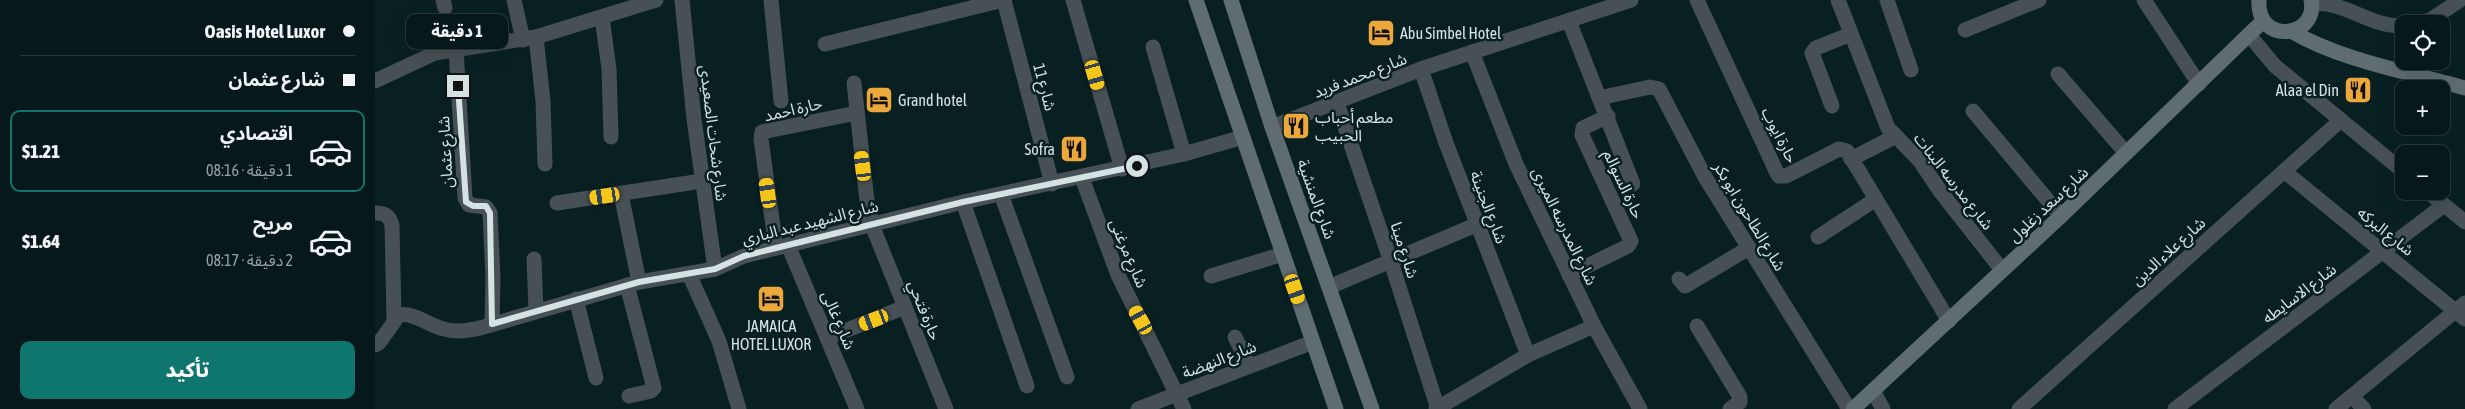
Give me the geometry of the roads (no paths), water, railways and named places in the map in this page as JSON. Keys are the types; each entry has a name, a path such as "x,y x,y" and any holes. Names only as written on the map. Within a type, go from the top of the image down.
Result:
{"main road":[{"path":"1196,0 1336,409"},
{"name":"شارع المنشية","path":"1231,0 1273,127 1372,409"},
{"path":"2259,0 2259,10 2263,21 2271,28 2281,32 2291,31 2307,21 2312,2"},
{"name":"شارع سعد زغلول","path":"1853,409 2061,216 2263,21"},
{"path":"2291,31 2307,40 2339,53 2465,88"}],"street":[{"path":"514,0 529,38 543,101 545,164"},
{"path":"375,81 435,53 529,38 656,0"},
{"name":"شارع شحات الصعيدى","path":"682,0 702,181 715,269"},
{"path":"771,0 781,101"},
{"path":"825,44 1004,0"},
{"name":"شارع 11","path":"1004,0 1052,184"},
{"path":"1073,0 1122,169"},
{"name":"شارع محمد فريد","path":"1273,127 1421,69 1569,21 1593,6 1631,0"},
{"name":"حارة ايوب","path":"1697,0 1779,176 1786,176 1839,149 1847,151 1851,159"},
{"name":"شارع مدرسه البنات","path":"1838,0 1888,128 1919,161 2002,270"},
{"path":"1887,0 1911,70"},
{"path":"1965,30 2039,0"},
{"path":"2144,0 2199,84"},
{"path":"2438,15 2460,0"},
{"path":"2312,2 2335,5 2372,22 2395,26"},
{"path":"602,17 609,69 611,137"},
{"path":"1569,21 1608,116 1633,184"},
{"path":"1832,106 1812,53 1816,48 1851,34"},
{"path":"2249,35 2275,66 2395,165"},
{"path":"1153,47 1184,154"},
{"name":"شارع عثمان","path":"456,49 465,198 469,205 486,206 490,213 492,324"},
{"name":"شارع المدرسه الميرى","path":"1472,52 1516,164 1594,326 1639,409"},
{"name":"شارع الجنينة","path":"1421,69 1446,143 1528,355"},
{"path":"2059,74 2126,153"},
{"name":"حارة فتحي","path":"854,83 872,225 946,409"},
{"name":"شارع الطاحون ابو بكر","path":"1599,98 1649,87 1659,89 1705,176 1849,409"},
{"name":"شارع مينا","path":"1337,103 1391,262 1437,409"},
{"path":"1973,111 2061,216"},
{"name":"حارة احمد","path":"782,246 761,138 762,132 857,113"},
{"name":"حارة السوالم","path":"1569,275 1628,246 1631,241 1582,135 1583,128 1608,116"},
{"name":"شارع علاء الدين","path":"2019,409 2341,120"},
{"path":"1896,136 1851,159 1949,321"},
{"name":"شارع الشهيد عبد الباري","path":"394,319 405,314 446,330 463,331 633,284 715,269 744,256 782,246 963,202 1122,169 1243,137"},
{"name":"شارع البركه","path":"2284,171 2383,252 2461,310"},
{"name":"شارع مرغنى","path":"1081,178 1122,283 1184,409"},
{"path":"557,204 702,181"},
{"path":"621,194 633,284 654,388 651,391 629,396"},
{"path":"1001,194 1067,377"},
{"path":"1818,237 1876,199"},
{"path":"2438,200 2465,222"},
{"path":"963,202 1027,386"},
{"name":"شارع الاسايطه","path":"2175,409 2444,205"},
{"path":"375,213 385,214 390,218 392,225 394,319 379,343 375,345"},
{"path":"1329,287 1478,224"},
{"name":"شارع غالى","path":"782,246 827,338 855,408"},
{"path":"1679,279 1685,286 1749,248"},
{"path":"1211,276 1283,254"},
{"path":"534,259 536,311"},
{"path":"689,274 719,341 739,409"},
{"path":"576,299 596,378"},
{"path":"827,338 905,308"},
{"path":"2336,409 2461,310"},
{"path":"1437,409 1528,355 1594,326"},
{"path":"1697,326 1741,397 1740,402 1730,409"},
{"path":"1235,337 1249,366"},
{"name":"شارع النهضة","path":"1138,409 1313,342"},
{"path":"1873,391 1883,409"},
{"path":"2352,396 2364,409"}],"place":[{"name":"Abu Simbel Hotel","path":"1381,33"},
{"name":"Alaa el Din","path":"2358,90"},
{"name":"Grand hotel","path":"879,100"},
{"name":"مطعم أحباب الحبيب","path":"1296,126"},
{"name":"Sofra","path":"1074,149"},
{"name":"JAMAICA HOTEL LUXOR","path":"771,299"}]}
